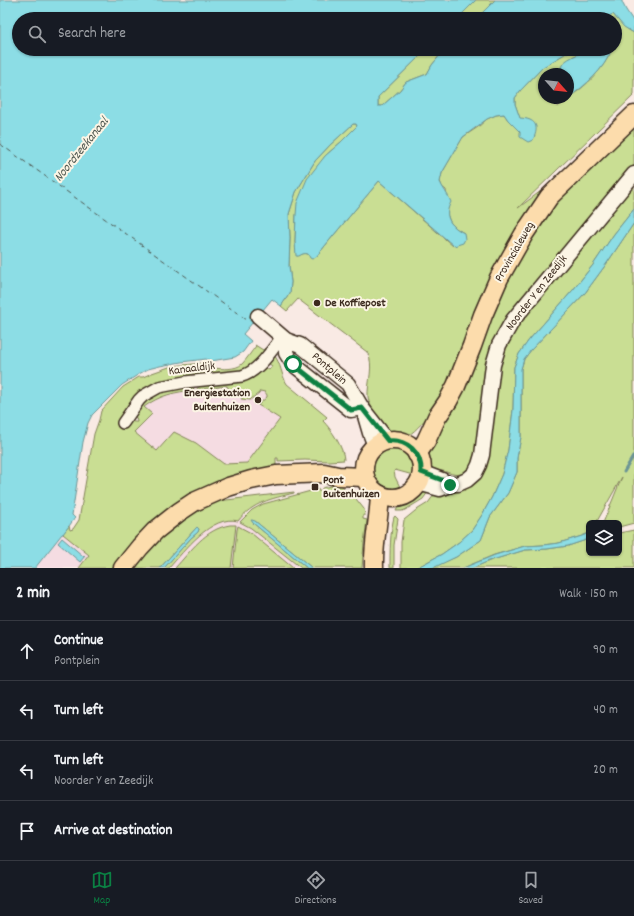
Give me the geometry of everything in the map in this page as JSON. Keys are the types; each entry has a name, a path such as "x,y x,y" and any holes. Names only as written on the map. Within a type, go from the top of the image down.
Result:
{"main road":[{"name":"Provincialeweg","path":"412,449 419,433 437,417 448,401 462,372 483,315 499,278 524,234 549,197 634,115"},
{"path":"397,441 412,449 420,462 419,478 415,488 406,495 388,497 374,491 368,485 364,472 366,457 370,451 381,444 397,441"},
{"path":"123,568 155,531 179,512 194,502 228,487 251,480 276,476 324,473 338,476 364,472"},
{"path":"374,568 376,535 380,511 388,497"},
{"path":"386,568 387,536 390,513 388,497"}],"street":[{"name":"Noorder Y en Zeedijk","path":"419,478 440,489 467,480 475,473 482,455 493,365 499,345 513,320 534,293 634,174"},
{"name":"Pontplein","path":"258,316 284,338 300,345 348,384 362,408 370,433 381,444"},
{"name":"Pontplein","path":"284,338 286,353 293,364 351,410 362,408"},
{"name":"Kanaaldijk","path":"122,423 143,396 159,387 249,374 256,369 284,338"}],"shaded area":[{"name":"Energiestation Buitenhuizen","path":"228,386 232,393 236,389 243,398 242,399 250,400 260,391 265,392 267,397 258,405 280,419 247,463 224,465 196,443 157,452 134,432 151,414 144,407 155,400 176,392"},
{"path":"238,514 251,520 312,568 160,568 197,527"},
{"path":"63,533 90,555 79,568 35,568"}],"green space":[{"path":"476,0 495,0 483,12 464,12"},
{"path":"622,24 634,33 634,95 518,208 549,185 451,382 418,428 406,436 392,434 382,425 372,408 368,397 371,368 367,352 298,299 287,311 281,306 290,293 289,214 296,192 315,161 353,124 356,124 357,126 325,156 296,215 295,242 297,256 305,253 316,257 379,181 453,246 464,233 450,222 447,214 448,207 446,190 442,187 440,181 442,173 463,137 487,119 496,115 504,114 520,132 536,127 533,122 529,120 520,119 515,104 515,98 538,72 538,104 552,104 558,107 561,104 574,104 574,94 602,67 608,56 622,56"},
{"path":"420,56 439,56 427,74 406,82 400,90 382,106 378,106 378,97"},
{"path":"561,56 574,56 561,67 542,68"},
{"path":"634,123 634,165 514,312 473,462 462,474 442,471 436,472 430,470 425,457 494,306 500,299 509,278 531,241 563,193"},
{"path":"634,182 634,209 614,234 593,265 529,340 519,354 514,367 513,410 508,450 502,474 482,515 472,530 459,542 442,554 416,568 401,568 401,542 404,520 428,503 434,495 447,495 469,487 481,477 495,387 502,356 509,337 523,316"},
{"path":"634,223 634,523 622,526 622,520 604,520 622,477 598,520 586,520 586,534 559,543 525,546 494,555 463,568 430,568 456,557 481,540 490,517 508,493 517,472 517,458 521,437 521,369 524,359 585,293"},
{"path":"255,345 263,350 265,348 266,353 254,368 249,371 234,375 194,378 192,365 192,379 168,382 151,389 138,398 120,423 123,425 128,420 137,422 133,411 145,398 152,394 172,387 189,384 194,390 168,395 144,407 152,414 134,432 157,451 174,432 196,443 224,464 247,463 280,419 258,405 267,397 265,392 260,391 250,400 241,399 242,398 236,390 232,393 227,386 197,390 200,383 244,378 263,366 269,370 272,366 268,363 268,358 269,356 274,355 287,384 327,417 323,421 339,444 344,460 278,461 278,458 276,458 276,465 227,480 199,493 175,508 143,536 115,568 79,568 89,555 63,533 69,526 70,530 73,529 79,520 94,434 101,411 123,387 139,377 143,377 172,366 204,363 213,364 214,368 224,369 236,367 244,362 256,346"},
{"path":"390,449 395,449 405,453 413,464 413,475 394,471 395,477 401,489 391,490 383,488 377,483 373,476 372,468 375,460 380,453"},
{"path":"343,483 343,490 349,490 364,509 365,515 363,515 363,519 367,520 362,568 312,568 255,521 253,523 307,568 301,568 251,528 240,522 252,510 263,504 318,489 318,491 322,491 322,488"},
{"path":"424,491 428,492 423,499 405,510 396,511 402,503"},
{"path":"294,492 256,505 238,521 228,520 209,528 191,544 169,568 164,568 198,532 199,529 197,527 160,568 131,568 177,521 209,504 218,501"},
{"path":"395,516 398,519 394,545 394,568 390,568 391,536"},
{"path":"236,525 231,568 175,568 206,536 221,527"},
{"path":"238,526 251,533 293,568 233,568"},
{"path":"634,530 634,568 473,568 489,561 525,550 568,546 586,540 586,556 622,556 622,532"}],"water":[{"name":"Noordzeekanaal","path":"0,0 476,0 464,12 12,12 12,56 420,56 378,97 378,106 382,106 400,90 406,82 427,74 439,56 561,56 542,68 538,68 538,72 515,98 515,104 520,118 533,121 535,124 536,130 533,140 528,142 520,137 520,132 504,114 496,115 487,119 463,137 442,173 440,182 451,202 448,212 449,220 455,227 464,233 465,239 463,243 454,246 379,181 316,257 312,259 308,254 296,256 295,242 297,203 307,179 325,156 357,126 356,124 353,124 330,145 315,161 296,192 289,214 289,266 291,282 290,293 281,306 272,299 243,334 251,341 243,352 235,357 211,361 206,359 181,362 148,369 122,385 92,415 88,423 83,442 72,515 75,518 35,568 0,568"},
{"path":"495,0 622,0 626,10 634,22 634,33 622,25 622,12 483,12"},
{"path":"574,56 608,56 594,76 574,94 574,68 561,68 565,61"},
{"path":"634,209 634,223 585,293 524,359 521,369 521,437 517,458 517,472 508,493 490,517 481,540 456,557 435,567 416,568 442,554 459,542 472,530 482,515 502,474 508,450 513,410 514,367 519,354 529,340 593,265 614,234"},
{"path":"251,520 255,521 312,568 307,568"},
{"path":"197,527 199,529 198,532 164,568 160,568"},
{"path":"586,534 586,540 568,546 525,550 489,561 473,568 463,568 495,555 525,546 559,543"},
{"path":"62,538 83,556 85,556 80,562 58,543"}],"waterway":[{"path":"624,472 634,455"}],"ferry route":[{"path":"0,144 247,320 252,318"}],"place":[{"name":"De Koffiepost","path":"317,303"},
{"name":"Energiestation Buitenhuizen","path":"258,400"},
{"name":"Pont Buitenhuizen","path":"315,487"}],"route":[{"path":"293,364 351,410 362,408 388,441 393,440 405,443 412,448 417,454 421,472 442,480 450,485"}]}
